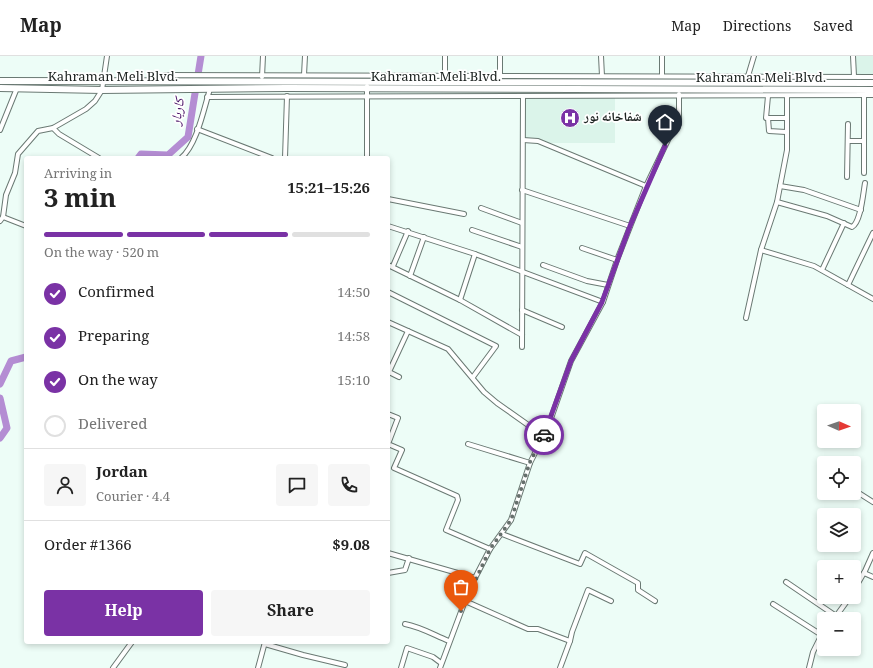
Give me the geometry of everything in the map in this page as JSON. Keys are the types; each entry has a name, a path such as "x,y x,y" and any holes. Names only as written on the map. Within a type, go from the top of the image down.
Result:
{"highway":[{"name":"Kahraman Meli Blvd.","path":"0,81 153,81 188,78 209,81 262,78 368,82 500,79 873,83"},
{"name":"Kahraman Meli Blvd.","path":"0,88 102,90 208,89 367,93 873,90"}],"street":[{"path":"0,221 3,217 5,201 15,173 18,154 38,131 53,128 86,109 95,101 102,90 107,56"},
{"path":"262,78 263,56"},
{"path":"304,74 305,56"},
{"path":"445,56 445,75"},
{"path":"500,56 500,93 522,96 679,92 768,96 873,95"},
{"path":"601,56 602,76"},
{"path":"662,56 662,76"},
{"path":"748,76 754,56"},
{"path":"853,56 854,76"},
{"path":"188,78 204,75 262,78 304,74 445,75 500,79 602,76 873,76"},
{"path":"367,156 368,82"},
{"path":"440,668 449,641 475,578 490,549 511,520 530,462 545,433 571,361 602,302 646,186 669,138 679,124 679,82"},
{"path":"0,130 17,88"},
{"path":"183,156 187,153 197,129 208,89"},
{"path":"207,97 367,93"},
{"path":"864,95 864,173"},
{"path":"285,156 287,96"},
{"path":"522,96 522,347"},
{"path":"768,96 768,106 765,117 768,118 769,131 786,132"},
{"path":"746,318 761,250 777,202 787,150 787,96"},
{"path":"768,118 786,118"},
{"path":"847,177 848,124"},
{"path":"53,128 59,134 96,156"},
{"path":"197,129 267,156"},
{"path":"523,140 538,141 646,186"},
{"path":"848,140 864,142"},
{"path":"777,202 827,216 854,226 861,210 865,183"},
{"path":"780,186 804,190 861,210"},
{"path":"522,190 630,226"},
{"path":"390,199 464,214"},
{"path":"481,208 522,223"},
{"path":"3,217 24,225"},
{"path":"822,270 844,223"},
{"path":"390,226 408,231 475,254 602,302"},
{"path":"472,230 522,247"},
{"path":"408,231 390,265 460,300 522,335"},
{"path":"848,285 873,233"},
{"path":"410,276 424,237"},
{"path":"582,248 617,260"},
{"path":"761,250 814,266 873,299"},
{"path":"460,300 475,254"},
{"path":"543,265 586,281 608,285"},
{"path":"390,293 496,346 473,377"},
{"path":"522,310 562,327"},
{"path":"390,323 448,349 484,392 497,403 531,426 545,433"},
{"path":"390,369 408,331"},
{"path":"390,374 399,377"},
{"path":"390,415 398,418 390,439"},
{"path":"468,444 530,462"},
{"path":"390,445 402,450 394,468 457,496 458,500 446,530 490,549"},
{"path":"861,494 873,502"},
{"path":"502,534 580,564 585,553 638,583 638,590 655,601"},
{"path":"861,577 873,553"},
{"path":"390,554 475,578"},
{"path":"390,573 405,570 408,558"},
{"path":"864,572 873,577"},
{"path":"786,582 827,612"},
{"path":"560,668 588,590 611,601"},
{"path":"465,601 528,629 538,629 570,641"},
{"path":"773,604 817,632"},
{"path":"405,624 422,628 449,641"},
{"path":"809,668 817,643"},
{"path":"113,668 131,644"},
{"path":"258,668 265,644"},
{"path":"268,644 303,655 345,664"},
{"path":"401,668 407,648 433,657 441,663"}],"shaded area":[{"path":"855,56 873,56 873,74 855,74"},
{"name":"شفاخانه نور","path":"525,98 615,98 615,143 545,143 525,138"}],"waterway":[{"name":"کاربار","path":"140,156 141,154 168,155 188,137 201,56"},
{"name":"کاربار","path":"0,384 11,361 24,358"},
{"name":"کاربار","path":"0,398 7,428 0,438"}],"way so far":[{"path":"461,611 490,549 500,538 511,520 512,512 530,462 544,435"}],"place":[{"name":"شفاخانه نور","path":"570,118"}],"route":[{"path":"544,435 571,361 602,302 646,186 665,146"}]}
